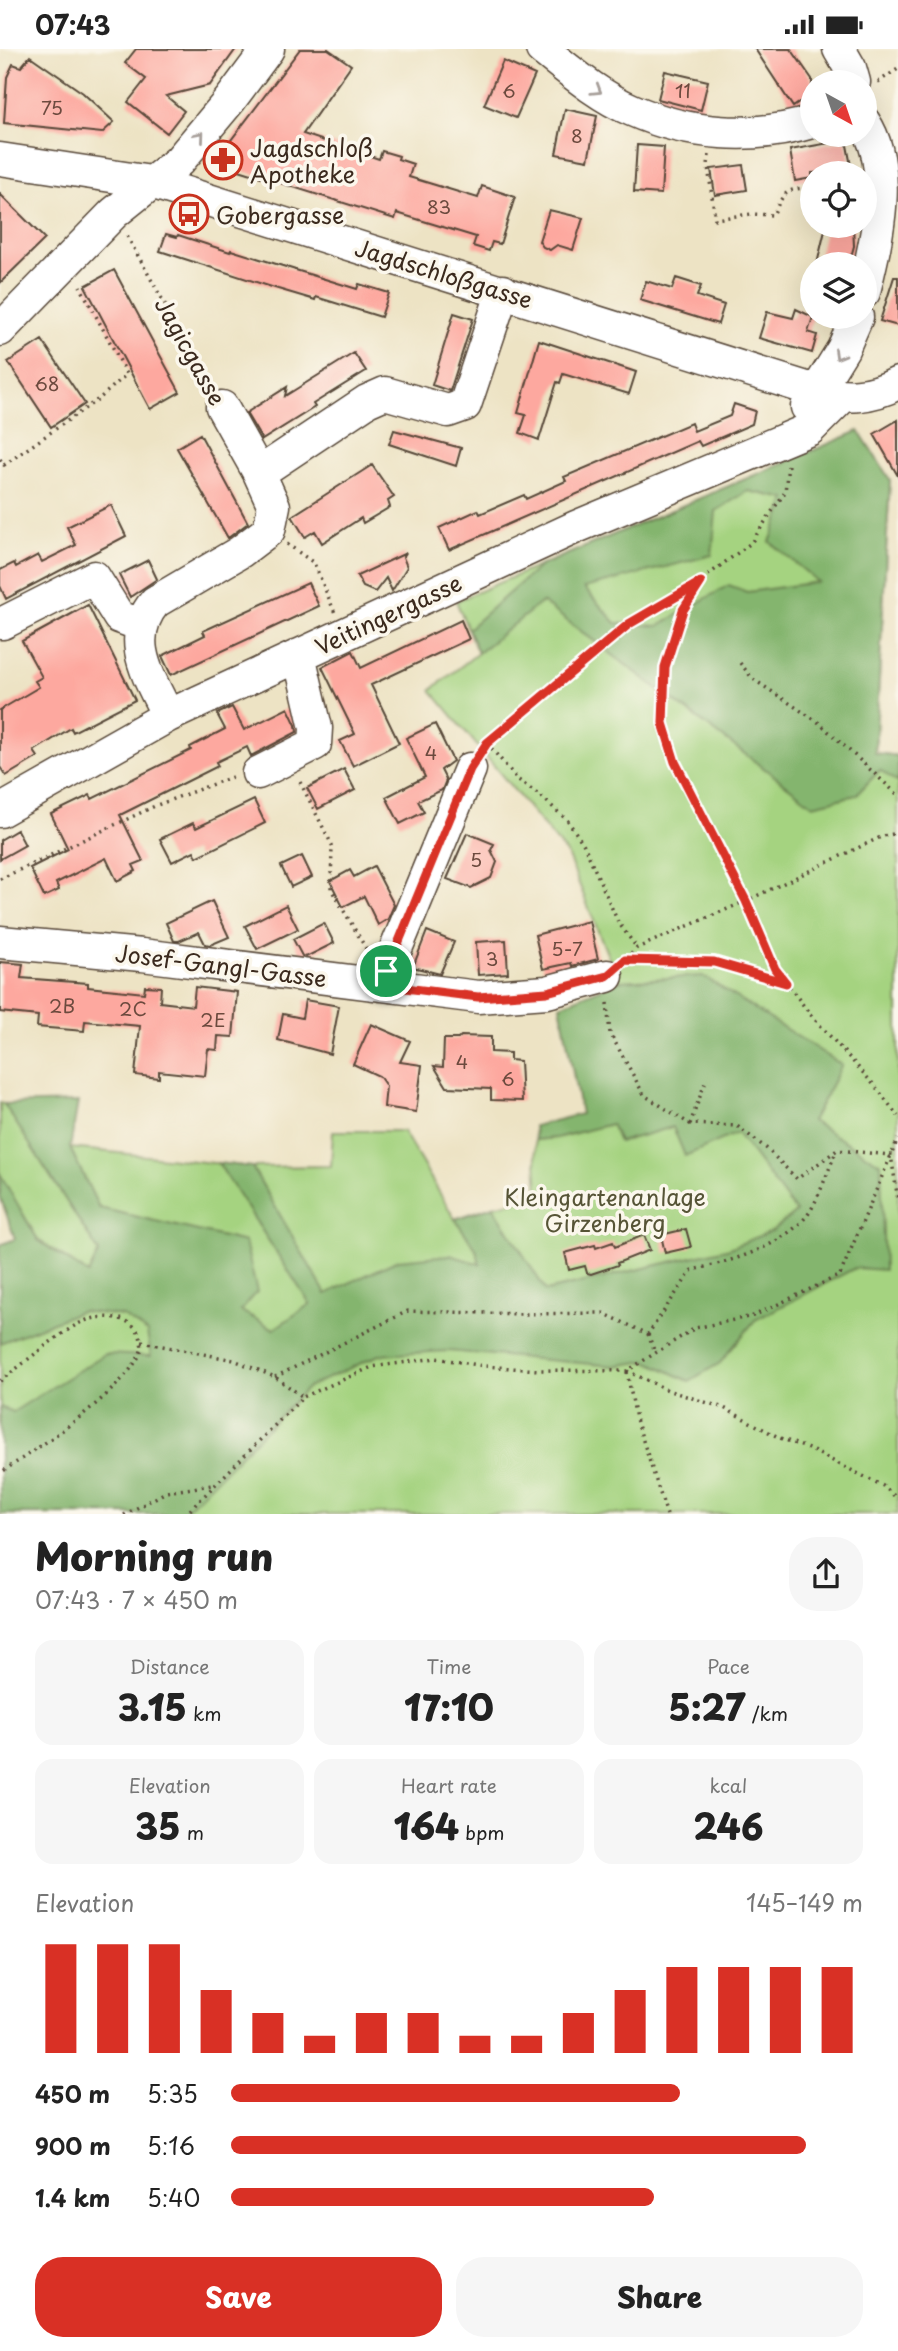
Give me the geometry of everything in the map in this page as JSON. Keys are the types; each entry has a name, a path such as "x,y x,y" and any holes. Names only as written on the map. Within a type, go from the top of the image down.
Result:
{"street":[{"path":"0,330 114,213 180,161 268,49"},
{"path":"542,49 590,86 631,110 669,123 711,132 747,133 800,124"},
{"path":"839,49 851,70"},
{"path":"873,252 879,226 880,187 874,147"},
{"name":"Jagdschloßgasse","path":"0,159 151,182 829,394"},
{"path":"259,473 367,401 386,393 448,411 465,405 503,291"},
{"path":"788,448 829,394 852,329"},
{"path":"829,394 862,396 885,390 898,383"},
{"name":"Jagicgasse","path":"222,407 274,506 269,530"},
{"name":"Veitingergasse","path":"0,811 168,716 576,527 788,448"},
{"path":"168,716 142,659 139,642 146,612 155,602 240,552 269,530"},
{"path":"3,623 94,577 120,617 141,625"},
{"path":"258,773 315,744 316,729 299,655"},
{"path":"384,978 470,769"},
{"name":"Josef-Gangl-Gasse","path":"0,942 384,978 478,997 547,992 607,976"}],"path":[{"path":"709,152 708,166 716,219 751,214 773,215 788,190 800,188"},
{"name":"Jagicgasse","path":"122,228 222,407"},
{"path":"0,459 4,465 100,398 127,374 76,278"},
{"path":"470,769 487,743 629,624 701,582 751,543 785,492 788,448"},
{"path":"269,530 314,563 338,621"},
{"path":"701,582 683,610 665,667 663,723 675,762 746,901 775,969 898,1116"},
{"path":"740,663 753,679 818,722 898,795"},
{"path":"487,743 517,779 568,821 584,845 618,922 637,948"},
{"path":"288,758 332,845 331,889 384,978"},
{"path":"0,879 157,805 246,772 258,773"},
{"path":"786,983 714,962 625,960 637,948 746,901 883,836 898,833"},
{"path":"607,976 606,1002 610,1033 643,1095 690,1124 737,1126 766,1148 797,1179 837,1150 891,1155"},
{"path":"690,1124 706,1080"},
{"path":"627,1371 695,1328 752,1316 840,1275 898,1139"},
{"path":"648,1334 692,1270 729,1261 772,1243 807,1217 837,1150"},
{"path":"891,1155 898,1200"},
{"path":"275,1377 408,1311 603,1313 648,1334 655,1353"},
{"path":"0,1381 80,1322 109,1317 127,1322 137,1330 142,1342 140,1355 126,1374 98,1401 0,1473"},
{"path":"142,1342 234,1360 275,1377 303,1397"},
{"path":"185,1514 303,1397 372,1367 436,1358 525,1369 627,1371 670,1391 724,1408 780,1438 811,1450 883,1486 898,1499"},
{"path":"627,1371 636,1419 667,1514"},
{"path":"124,1514 166,1492 214,1485"}],"green space":[{"name":"Kleingartenanlage Girzenberg","path":"859,431 890,480 875,753 898,756 898,1514 0,1514 0,1245 83,1270 38,1240 0,1174 0,1103 4,1104 99,1252 89,1274 245,1242 99,1208 70,1148 252,1167 331,1166 333,1131 403,1131 455,1219 493,1206 538,1196 535,1140 556,1138 610,1124 618,981 567,854 431,690 478,653 456,601"},
{"path":"859,431 890,480 875,753 898,756 898,783 880,770 856,795 813,805 542,602 478,653 468,629 540,566","holes":["748,491 786,499 770,542 818,582 747,592 729,585 658,626 616,623 584,588 712,555 716,511"]},
{"path":"703,976 842,1065 812,1121 881,1164 884,1270 855,1268 755,1320 720,1363 689,1381 647,1361 614,1366 448,1351 379,1355 308,1387 182,1514 0,1514 0,1407 13,1412 105,1354 151,1356 147,1332 123,1316 81,1311 0,1343 0,1245 15,1239 0,1196 0,1174 38,1240 88,1274 99,1252 4,1104 78,1102 70,1148 99,1208 245,1242 257,1292 241,1311 274,1329 310,1304 218,1163 252,1167 326,1294 398,1260 450,1255 480,1264 476,1249 455,1219 493,1206 546,1291 730,1248 772,1231 796,1212 737,1133 685,1156 673,1127 619,1142 611,1124 556,1138 535,1140 534,1126 581,1114 560,1005 619,981"}],"building":[{"path":"136,49 236,49 210,85 166,96 184,111 167,133 128,102 146,79 125,63"},
{"path":"300,49 328,49 351,65 303,134 379,159 382,151 399,156 398,159 413,164 409,177 478,198 482,186 515,197 500,244 492,242 489,251 473,246 476,237 397,213 395,219 223,165 219,156"},
{"path":"755,49 791,49 806,70 800,70 800,102 793,107"},
{"path":"30,56 83,93 114,122 102,133 4,123 7,77 13,64 21,67"},
{"path":"503,61 535,75 516,118 484,105"},
{"path":"665,71 708,81 701,110 658,99"},
{"path":"565,109 597,116 588,160 556,154"},
{"path":"637,145 664,147 661,194 634,192"},
{"path":"807,147 847,147 850,161 800,161 800,180 795,181 790,150"},
{"path":"743,165 747,190 715,195 711,169"},
{"path":"0,194 45,239 0,283"},
{"path":"549,210 583,218 573,250 557,245 550,250 543,247 539,241"},
{"path":"166,234 178,235 230,252 231,250 357,289 359,284 389,293 381,317 316,297 315,300 160,251"},
{"path":"823,238 854,238 852,252 820,252"},
{"path":"114,270 180,392 150,409 85,286"},
{"path":"894,277 898,277 898,326 880,321"},
{"path":"676,278 701,286 697,296 724,305 718,324 640,300 646,281 672,289"},
{"path":"796,309 800,311 800,329 809,329 808,332 817,335 812,353 759,338 767,312 793,318"},
{"path":"454,313 473,319 450,391 432,385"},
{"path":"42,340 85,404 51,427 8,362"},
{"path":"539,340 636,372 629,394 563,374 560,383 557,382 539,440 520,433 526,415 518,413"},
{"path":"354,353 366,371 262,440 246,413 287,387 285,396"},
{"path":"734,404 755,411 752,424 701,446 698,441 449,550 439,528 478,510 480,514 524,495 526,499 566,481 564,477 691,423 694,431 730,416"},
{"path":"898,420 898,476 874,434"},
{"path":"394,430 461,448 456,466 389,444"},
{"path":"200,434 248,523 228,538 177,448"},
{"path":"372,465 394,497 388,501 390,507 363,523 361,518 322,543 315,531 305,537 292,516"},
{"path":"111,505 126,536 6,599 0,586 0,570 14,563 16,567 38,555 42,562 76,545 67,527"},
{"path":"406,553 403,557 407,567 392,591 386,578 375,592 363,587 357,576"},
{"path":"148,560 157,579 130,597 119,575"},
{"path":"308,583 319,606 171,675 162,656 205,635 203,631"},
{"path":"88,605 135,700 73,732 71,728 34,751 38,757 6,776 0,767 0,710 39,687 35,681 42,677 22,641"},
{"path":"461,620 469,639 371,685 399,743 353,766 340,741 355,734 322,667 353,651 361,668"},
{"path":"232,707 244,730 288,708 297,732 251,756 247,747 216,762 218,766 120,815 143,861 133,865 136,871 117,881 106,858 56,883 59,890 44,897 30,868 68,849 51,814 90,795 92,799 191,750 190,747 225,729 217,714"},
{"path":"435,724 453,761 441,770 446,780 442,790 418,801 424,812 400,824 386,797 425,777 406,738"},
{"path":"344,769 355,790 318,809 307,788"},
{"path":"254,800 265,823 197,857 194,851 172,862 160,839 193,823 196,828"},
{"path":"17,830 25,845 0,859 0,840"},
{"path":"467,833 494,844 491,850 497,862 491,878 471,888 447,879"},
{"path":"302,856 312,877 291,887 281,866"},
{"path":"374,866 394,905 388,919 378,925 364,896 343,907 330,881 350,870 354,877"},
{"path":"212,901 229,937 210,945 205,944 199,932 174,941 166,923"},
{"path":"286,905 298,929 257,949 245,926"},
{"path":"589,921 598,959 572,966 571,963 543,969 535,935"},
{"path":"324,923 334,943 306,957 302,956 293,939"},
{"path":"427,931 454,942 440,974 413,967"},
{"path":"506,940 508,973 478,975 476,942"},
{"path":"0,962 23,964 21,978 88,983 88,987 144,993 145,986 161,987 160,1002 193,1006 195,987 237,992 233,1037 218,1036 217,1050 208,1049 205,1076 159,1071 159,1078 135,1075 140,1026 85,1021 84,1031 37,1027 38,1016 0,1012"},
{"path":"305,1000 339,1006 330,1054 278,1040 283,1014 302,1018"},
{"path":"371,1024 410,1041 400,1062 422,1065 416,1112 384,1107 386,1086 379,1076 353,1064"},
{"path":"461,1036 491,1037 491,1052 510,1053 510,1060 520,1061 522,1101 491,1100 491,1089 447,1087 434,1066 443,1067 444,1039 458,1039"},
{"path":"686,1229 691,1247 665,1253 661,1235"},
{"path":"644,1235 650,1250 617,1263 618,1265 591,1274 587,1273 585,1266 569,1270 565,1253 613,1242 615,1247"}],"place":[{"name":"Jagdschloß Apotheke","path":"223,160"},
{"name":"Gobergasse","path":"189,214"}],"route":[{"path":"701,582 683,610 665,667 663,723 675,762 746,901 775,969 786,983 714,962 625,960 607,976 547,992 478,997 381,985 386,971 470,769 487,743 629,624 657,605 701,582"}]}
